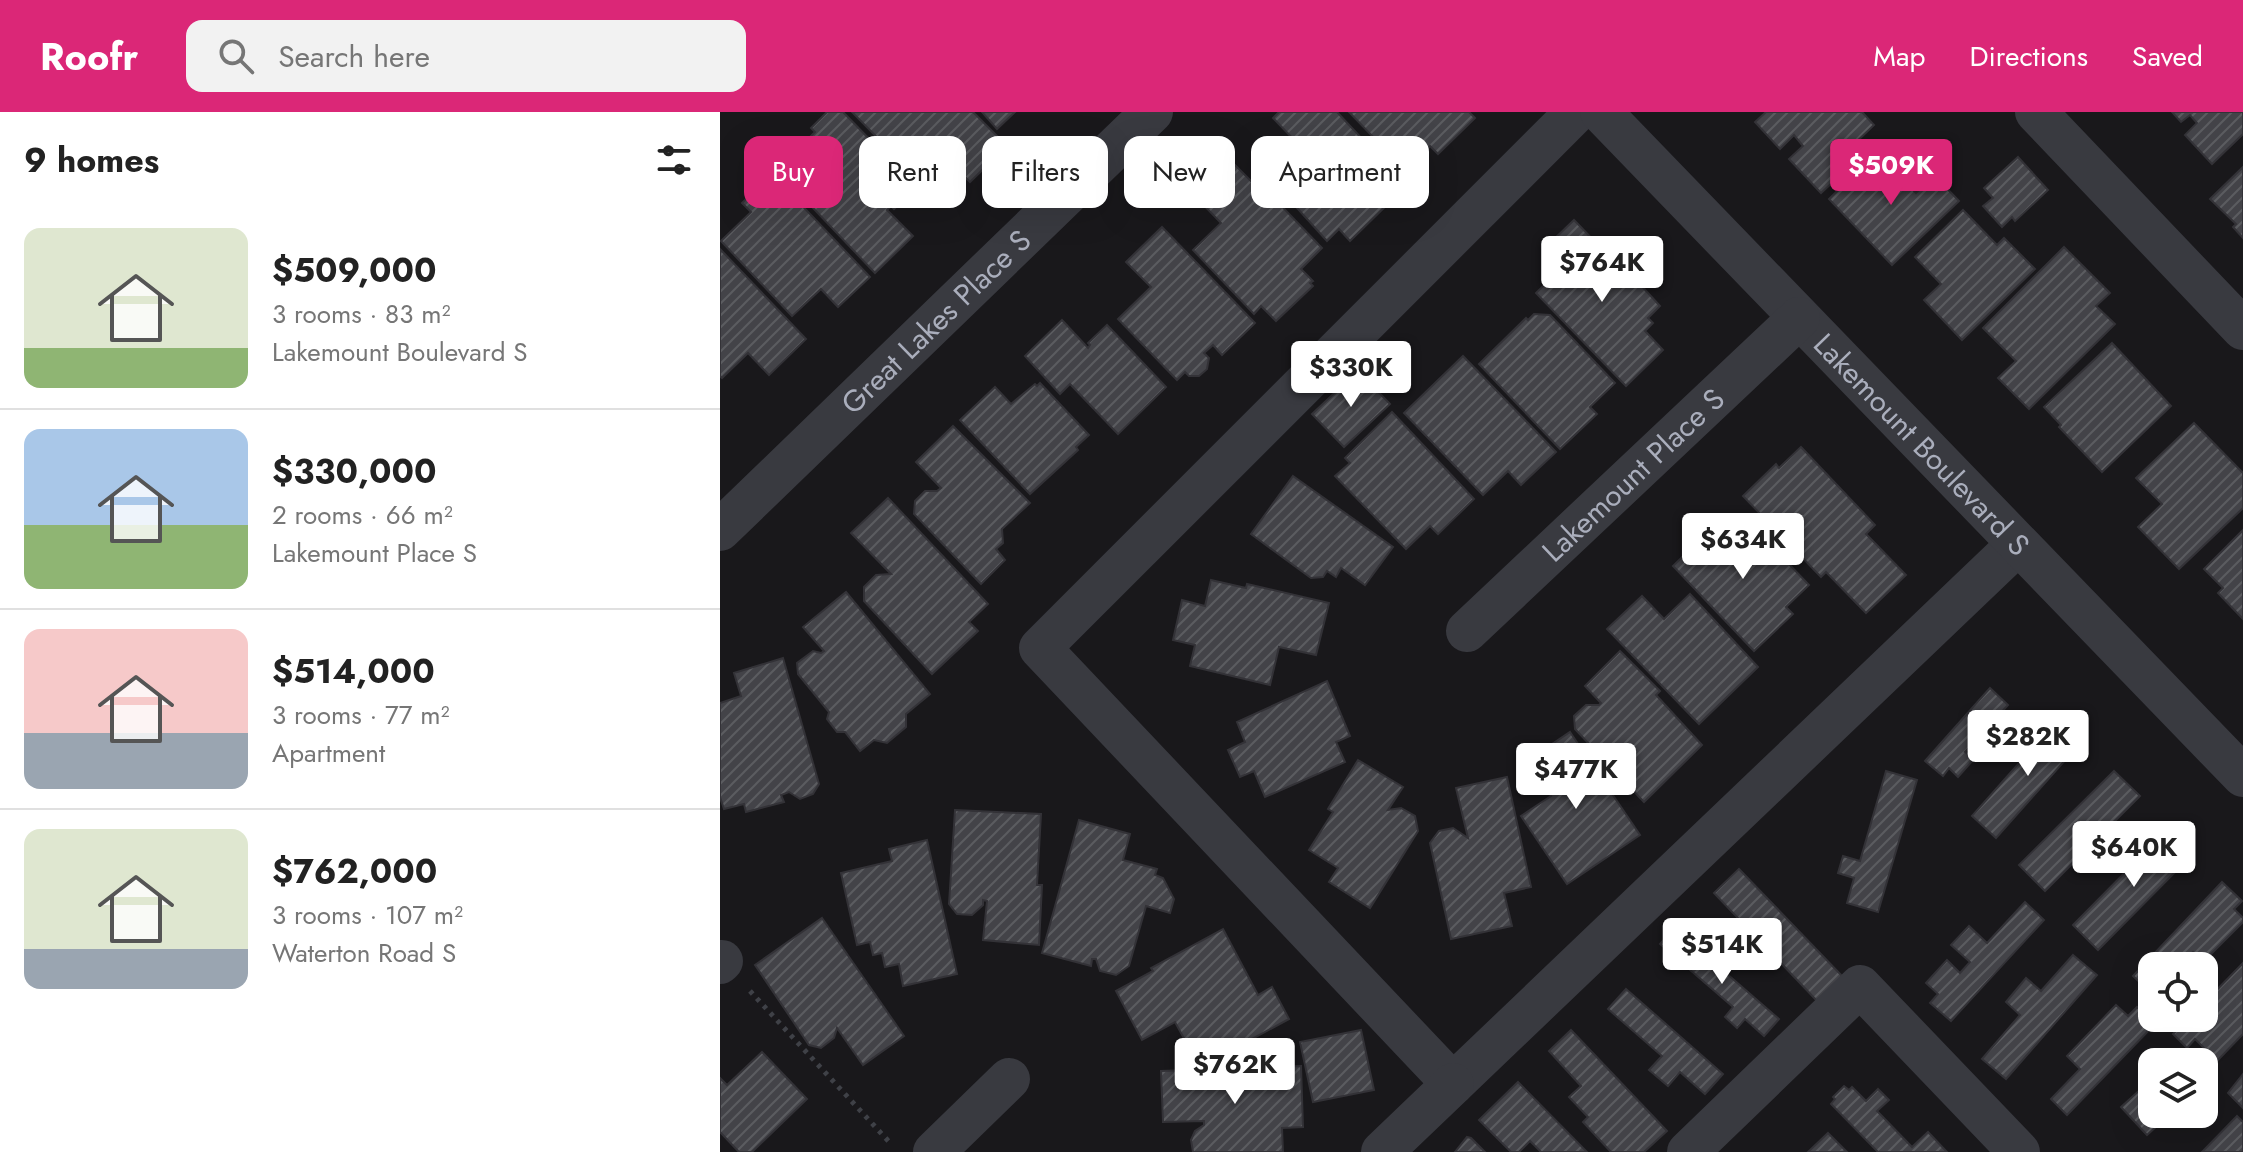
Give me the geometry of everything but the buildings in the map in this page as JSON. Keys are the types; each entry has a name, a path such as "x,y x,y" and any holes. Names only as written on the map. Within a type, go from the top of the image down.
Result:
{"street":[{"name":"Great Lakes Place S","path":"720,530 1152,112"},
{"path":"1453,1084 1040,648 1576,112"},
{"name":"Lakemount Boulevard S","path":"1601,112 2243,776"},
{"path":"2036,112 2243,329"},
{"name":"Lakemount Place S","path":"1467,631 1799,318"},
{"path":"1382,1152 2018,544"},
{"path":"1688,1152 1860,986 2019,1152"},
{"path":"934,1152 1009,1079"}],"path":[{"path":"721,962 898,1152"}]}
